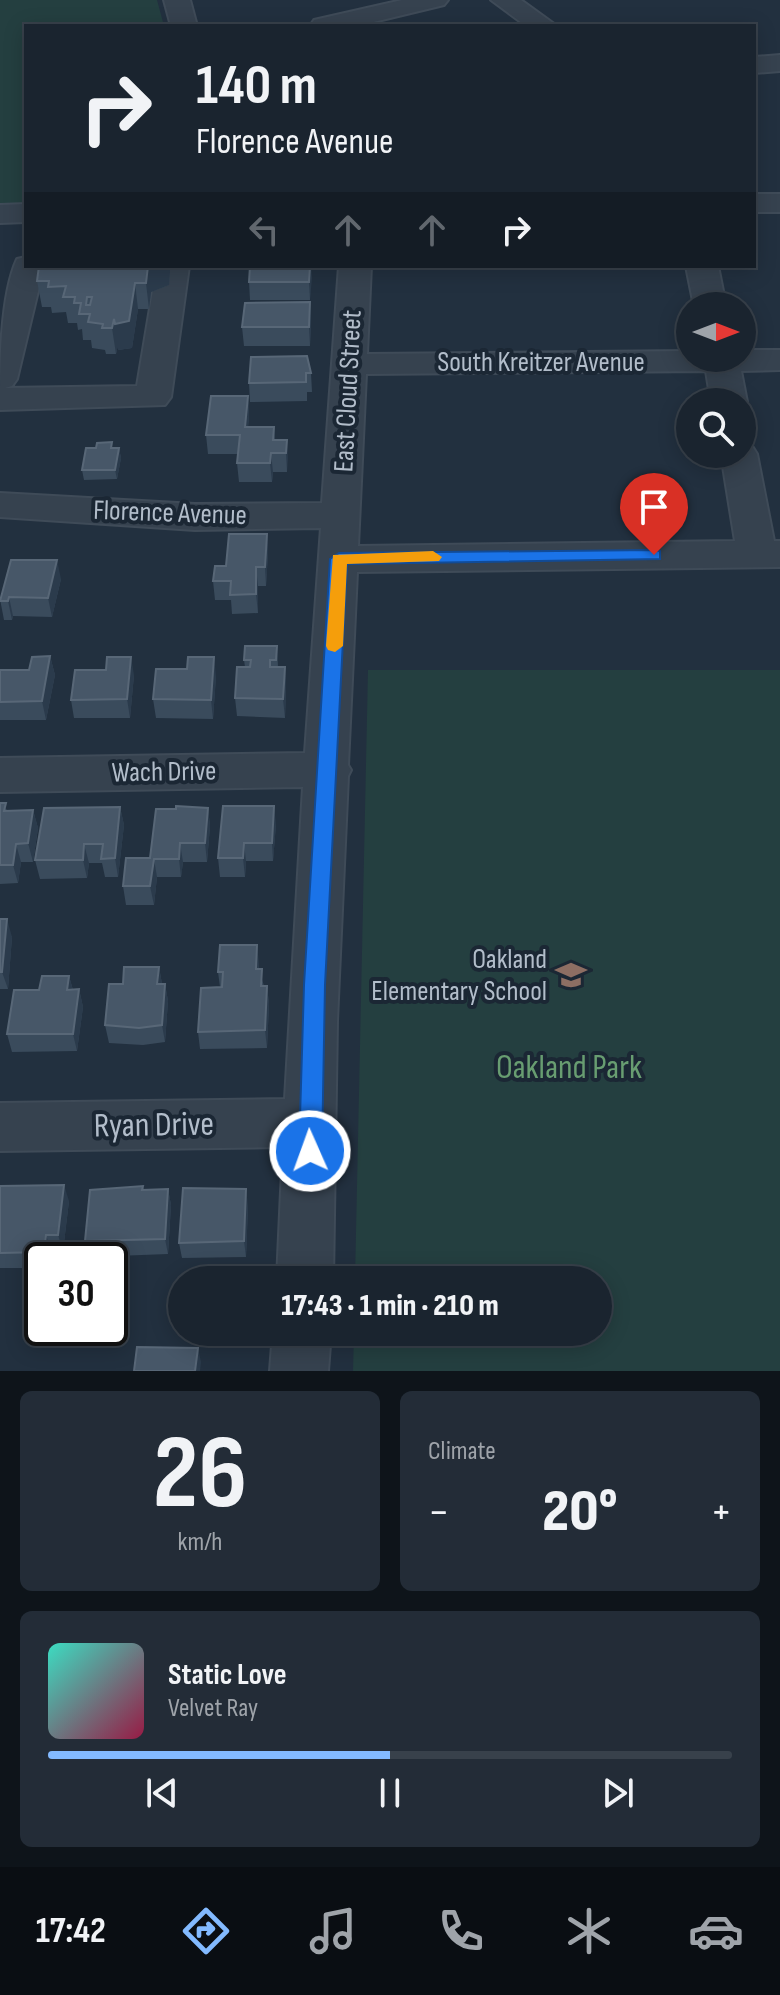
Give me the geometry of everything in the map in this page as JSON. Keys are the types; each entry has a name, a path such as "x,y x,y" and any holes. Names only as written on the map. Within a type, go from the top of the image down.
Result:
{"street":[{"path":"177,0 183,24"},
{"path":"332,24 435,0"},
{"path":"504,0 541,24"},
{"path":"756,65 780,63"},
{"path":"756,203 780,203"},
{"path":"0,214 24,213"},
{"path":"0,379 28,268"},
{"path":"0,399 153,397 173,268"},
{"name":"East Cloud Street","path":"306,1266 312,1178 309,1123 355,268"},
{"path":"702,268 707,292"},
{"name":"South Kreitzer Avenue","path":"349,364 676,360"},
{"name":"South Kreitzer Avenue","path":"756,360 780,360"},
{"path":"743,468 768,554"},
{"name":"Florence Avenue","path":"0,505 195,517 340,537 768,554"},
{"name":"Wach Drive","path":"0,775 329,770"},
{"name":"Ryan Drive","path":"0,1127 309,1123"},
{"path":"299,1371 301,1346"}],"green space":[{"path":"0,0 157,0 163,24 24,24 24,203 0,204"},
{"name":"Oakland Park","path":"368,670 780,670 780,1371 353,1371 354,1346 612,1346 612,1266 355,1266"}],"building":[{"path":"39,268 148,268 146,283 135,283 129,321 115,324 114,319 112,328 102,328 103,324 88,322 90,314 79,314 81,303 74,303 75,297 63,297 66,286 48,287 49,281 37,281"},
{"path":"250,268 310,268 309,282 249,282"},
{"path":"310,302 309,327 242,327 245,303"},
{"path":"307,356 311,373 306,373 306,382 249,383 251,357"},
{"path":"211,396 248,396 245,427 274,427 273,440 287,440 286,453 271,453 270,463 237,463 240,435 206,435"},
{"path":"112,442 111,448 119,448 115,470 82,470 86,448"},
{"path":"229,534 267,534 265,567 256,567 256,594 230,595 231,581 213,581 215,566 226,566"},
{"path":"11,560 57,560 48,598 9,597 8,601 0,601"},
{"path":"245,646 277,646 276,660 270,660 270,667 285,667 283,699 235,698 237,667 250,667 251,660 244,660"},
{"path":"50,656 42,701 0,702 0,670 29,670 32,657"},
{"path":"107,657 131,657 127,699 71,700 75,670 106,670"},
{"path":"188,657 214,657 211,700 153,699 156,669 187,669"},
{"path":"0,803 6,803 4,811 33,810 28,843 16,844 13,865 0,865"},
{"path":"176,806 208,808 205,843 180,843 179,859 154,859 150,886 123,886 126,858 150,858 156,809 176,809"},
{"path":"223,806 274,806 272,843 244,843 243,858 218,858"},
{"path":"120,807 115,858 101,859 103,844 84,844 83,860 35,860 44,808"},
{"path":"0,919 7,919 2,972 0,972"},
{"path":"220,945 257,945 256,969 262,969 261,986 267,986 265,1030 198,1032 201,988 222,987 223,972 218,972"},
{"path":"124,967 159,967 157,984 165,984 162,1025 139,1028 105,1025 109,984 123,984"},
{"path":"42,976 69,976 67,990 79,989 73,1034 7,1034 14,990 39,990"},
{"path":"64,1185 58,1235 46,1235 45,1242 24,1242 24,1252 0,1253 0,1186"},
{"path":"143,1186 142,1190 168,1189 165,1239 85,1241 90,1190"},
{"path":"183,1188 246,1189 244,1241 179,1243"},
{"path":"137,1347 198,1348 195,1371 134,1371"}],"slow traffic":[{"path":"335,646 339,559 433,557"}],"place":[{"name":"Oakland Elementary School","path":"571,975"}],"route":[{"path":"310,1151 314,985 339,559 654,555"}]}
